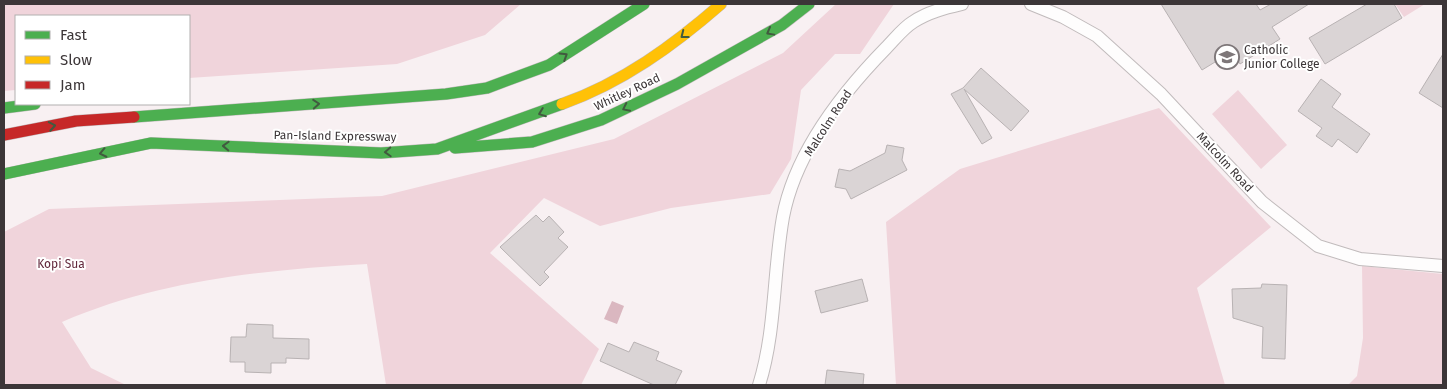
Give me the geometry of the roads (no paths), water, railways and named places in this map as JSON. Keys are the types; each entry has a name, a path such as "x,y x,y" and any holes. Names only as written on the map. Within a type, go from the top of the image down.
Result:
{"main road":[{"path":"4,135 76,121 446,94 487,88 549,65 644,4"},
{"name":"Pan-Island Expressway","path":"4,174 151,143 381,153 437,149 580,98 634,70 673,44 721,4"},
{"name":"Whitley Road","path":"437,149 532,142 601,120 677,84 782,25 809,4"},
{"path":"199,101 268,108"},
{"path":"4,108 27,105"}],"street":[{"name":"Malcolm Road","path":"759,385 764,370 772,321 783,218 806,155 834,109 861,74 912,22 937,9 962,4"},
{"name":"Malcolm Road","path":"1031,4 1063,17 1097,36 1161,94 1262,202 1318,246 1360,260 1443,266"}],"place":[{"name":"Catholic Junior College","path":"1227,57"}],"park label":[{"name":"Kopi Sua","path":"61,264"}]}
